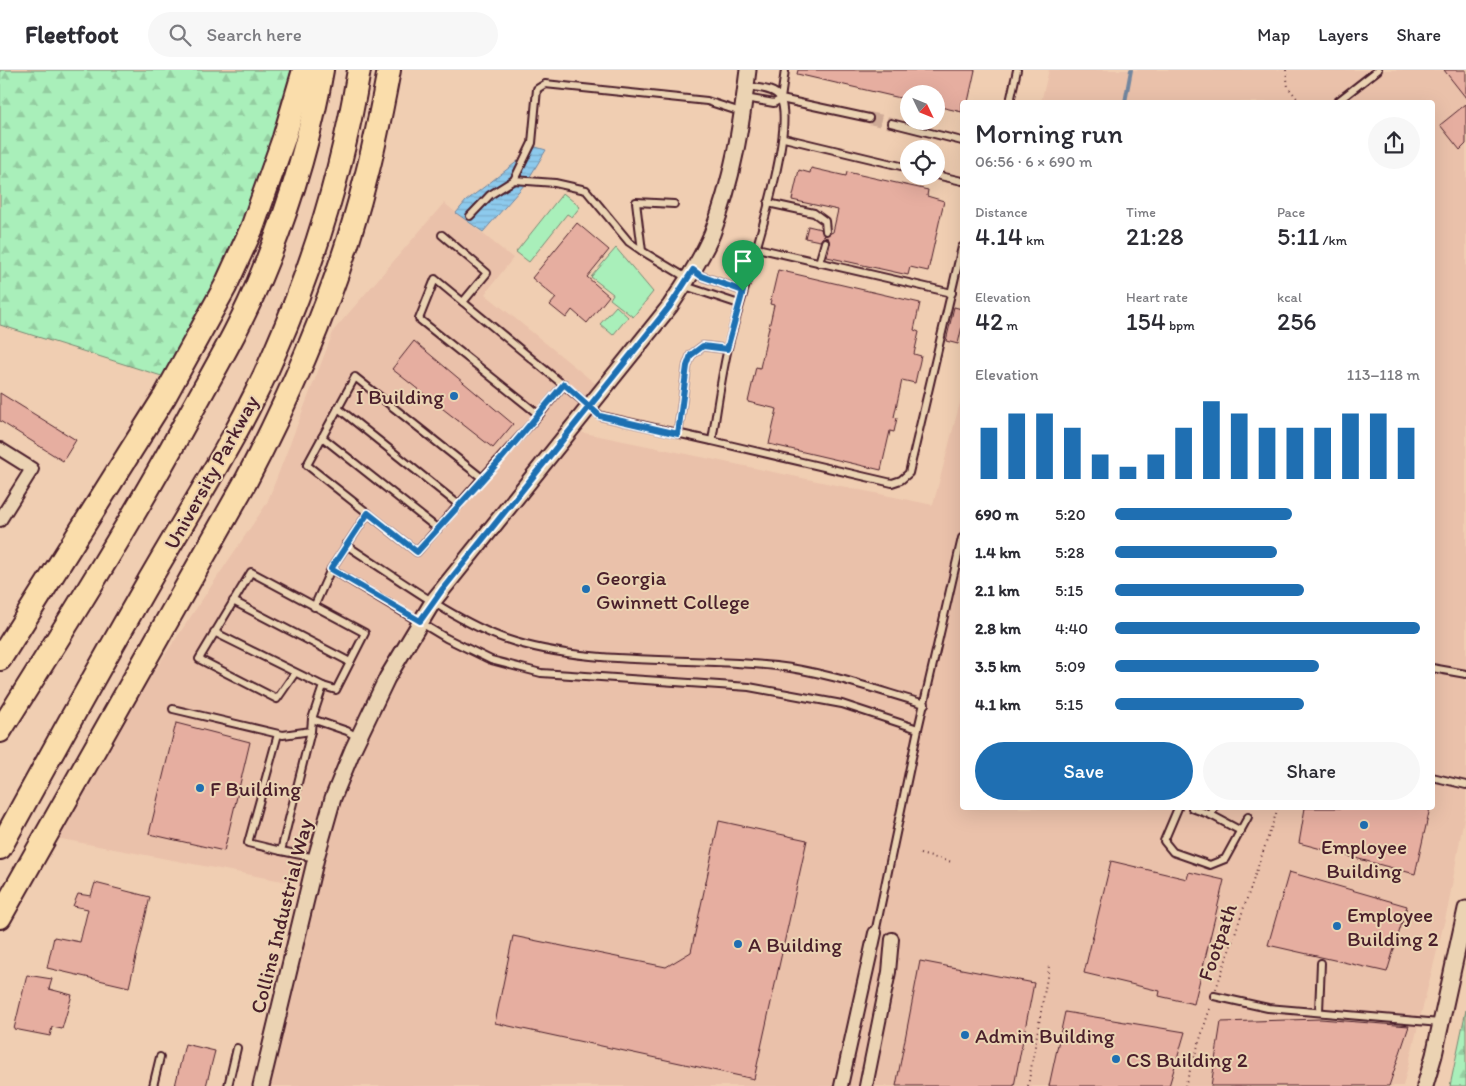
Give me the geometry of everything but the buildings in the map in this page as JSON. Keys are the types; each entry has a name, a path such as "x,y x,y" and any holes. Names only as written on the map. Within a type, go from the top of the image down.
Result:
{"highway":[{"path":"0,659 102,493 165,396 225,287 252,228 284,138 304,70"},
{"path":"0,731 99,574 227,348 261,278 279,230 300,162 322,70"},
{"name":"University Parkway","path":"0,848 250,402 275,353 325,220 344,151 359,70"},
{"path":"0,916 246,481 271,433 334,282 365,183 389,70"},
{"path":"0,640 102,493"}],"street":[{"name":"Collins Industrial Way","path":"261,1086 316,858 333,798 358,738 387,678 434,600 670,306 688,278 712,234 730,180 741,134 748,70"},
{"path":"0,449 32,468 0,520"},
{"path":"1425,1086 1466,909"},
{"path":"841,1086 875,933"},
{"path":"866,1086 886,986 892,939"}],"lane":[{"path":"712,441 727,349 738,304 758,248 784,138 781,99 785,70"},
{"path":"1010,100 1017,70"},
{"path":"1340,100 1378,70"},
{"path":"470,216 490,195 514,180 532,143 537,89 545,84 707,101 744,99 776,92 781,99"},
{"path":"744,99 774,103 781,99 869,118"},
{"path":"891,123 960,140"},
{"path":"784,138 900,166"},
{"path":"945,177 960,181"},
{"path":"514,180 555,183 586,190 629,242 688,278 738,304"},
{"path":"642,251 636,202 674,204"},
{"path":"768,203 814,213 825,221 826,231"},
{"path":"442,235 487,273 463,302"},
{"path":"819,263 824,242"},
{"path":"758,248 952,293"},
{"path":"539,415 418,319 435,279 564,384 600,416 892,483 901,480 909,473 960,256"},
{"path":"688,278 701,276 743,291"},
{"path":"678,434 687,366 691,355 703,346 727,349"},
{"path":"482,478 354,377 307,465 417,552 539,415 564,384"},
{"path":"338,408 459,505"},
{"path":"322,437 438,529"},
{"path":"314,607 331,569 368,513"},
{"path":"346,545 470,622 505,638 547,650 775,666 823,674 925,704"},
{"path":"875,933 918,729 960,547"},
{"path":"331,569 446,638 491,660 541,673 749,687 842,704 918,729"},
{"path":"214,632 295,673 336,690 365,633 251,572 232,601 214,632 200,659 277,699 295,673"},
{"path":"232,601 350,662"},
{"path":"1435,669 1466,674"},
{"path":"281,851 311,731 312,719 323,686"},
{"path":"173,709 278,734 311,731"},
{"path":"312,719 347,731 358,738"},
{"path":"278,734 248,843 316,858"},
{"path":"1435,777 1466,784"},
{"path":"1177,810 1164,841 1173,852 1210,865 1225,859 1248,817"},
{"path":"1197,810 1241,831"},
{"path":"1211,815 1213,810"},
{"path":"1319,1011 1321,963"},
{"path":"1214,996 1268,1008 1441,1023"},
{"path":"228,1086 237,1048"},
{"path":"153,1086 160,1057"}],"path":[{"path":"1286,70 1288,87 1298,100"},
{"name":"Footpath","path":"1185,1086 1277,810"},
{"path":"920,854 952,862"},
{"path":"1028,1086 1049,966"}],"shaded area":[{"name":"Georgia Gwinnett College","path":"1049,70 1466,70 1466,806 1448,907 1403,1086 266,1086 309,886 56,838 40,841 267,503 334,330 444,203 513,258 485,294 602,389 575,431 933,505 960,403 960,810 1435,810 1435,100 1042,100"}],"green space":[{"path":"0,70 291,70 265,184 168,378 0,325"},
{"path":"563,193 580,207 572,217 567,214 529,262 516,252"},
{"path":"616,248 653,292 633,317 610,299 613,294 591,277"},
{"path":"616,306 628,317 613,335 600,324"},
{"path":"1466,1010 1466,1086 1450,1086"}],"water":[{"path":"536,147 546,150 526,183 483,232 456,213 466,201"}],"waterway":[{"path":"1125,100 1131,70"}],"tunnel":[{"path":"869,118 891,123"}],"place":[{"name":"I Building","path":"454,396"},
{"name":"Georgia Gwinnett College","path":"586,589"},
{"name":"F Building","path":"200,788"},
{"name":"Employee Building","path":"1364,825"},
{"name":"Employee Building 2","path":"1337,926"},
{"name":"A Building","path":"738,944"},
{"name":"Admin Building","path":"965,1035"},
{"name":"CS Building 2","path":"1116,1059"}],"route":[{"path":"743,291 701,276 693,270 670,306 589,406 434,600 420,621 331,569 368,513 417,552 501,459 564,384 589,406 600,416 678,434 687,366 691,355 703,346 727,349 743,291"}]}
